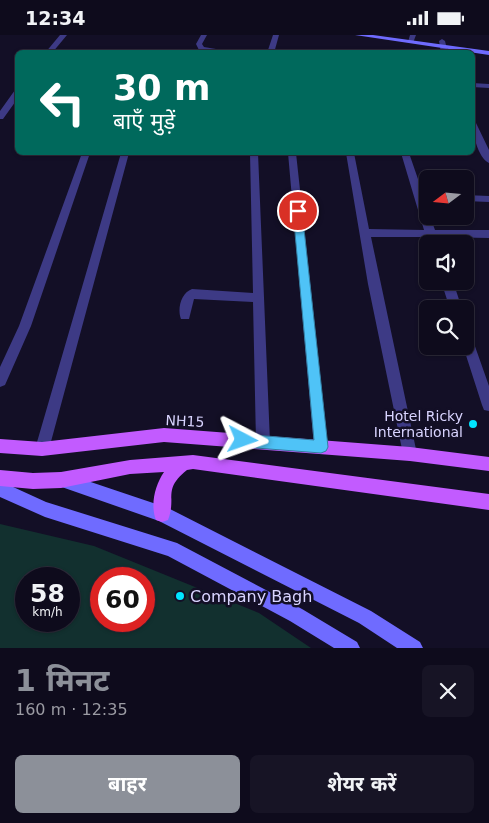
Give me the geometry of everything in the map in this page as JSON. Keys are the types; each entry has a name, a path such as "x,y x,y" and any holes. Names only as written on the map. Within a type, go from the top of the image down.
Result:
{"main road":[{"path":"358,35 412,38"},
{"path":"402,35 443,47 466,50"},
{"path":"443,47 489,47"},
{"path":"475,51 489,53"},
{"name":"NH15","path":"0,446 42,449 164,435 410,454 489,464"},
{"path":"162,514 162,487 168,477 185,462"},
{"path":"0,478 33,481 61,480 130,467 185,462 489,502"},
{"path":"61,480 162,514 366,617 414,648"},
{"path":"0,489 45,509 170,549 296,615 351,648"}],"street":[{"path":"51,50 64,35"},
{"path":"204,35 199,44 202,49 211,50"},
{"path":"271,50 276,35"},
{"path":"475,85 489,86"},
{"path":"0,117 15,96"},
{"path":"475,130 489,160"},
{"path":"0,381 25,326 85,155"},
{"path":"42,449 124,155"},
{"path":"254,155 263,442"},
{"path":"292,155 321,447"},
{"path":"350,155 410,454"},
{"path":"406,155 419,186"},
{"path":"474,198 489,199"},
{"path":"365,233 419,238"},
{"path":"474,235 489,234"},
{"path":"185,316 188,296 192,294 258,298"},
{"path":"472,355 489,405"}],"green space":[{"name":"Company Bagh","path":"0,524 94,546 146,567 90,567 90,632 155,632 155,571 259,613 311,648 0,648"}],"place":[{"name":"Hotel Ricky International","path":"473,424"},
{"name":"Company Bagh","path":"180,596"}],"route":[{"path":"243,440 321,447 298,211"}]}
